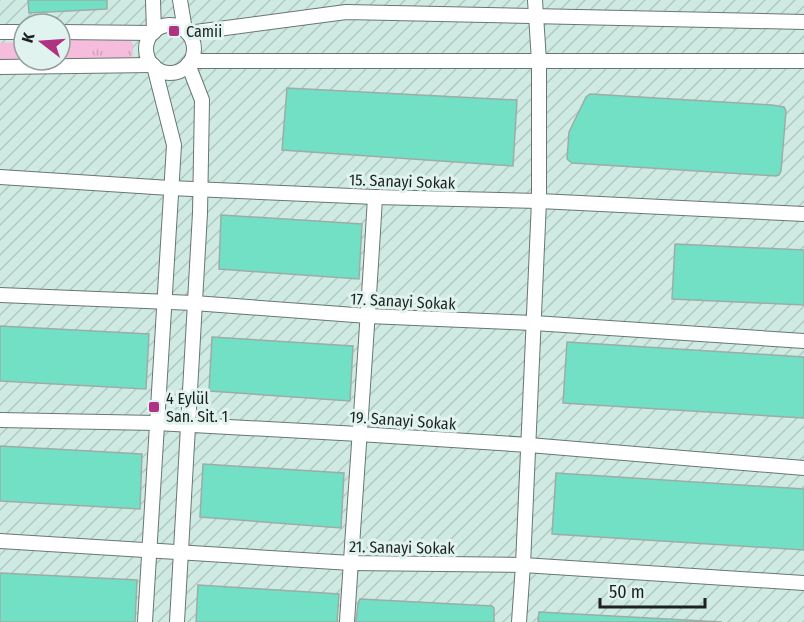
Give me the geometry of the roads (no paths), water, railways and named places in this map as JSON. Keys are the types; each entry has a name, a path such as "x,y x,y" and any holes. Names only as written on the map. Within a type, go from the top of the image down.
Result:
{"street":[{"path":"153,0 154,32"},
{"path":"180,0 187,32"},
{"path":"519,622 524,565 539,201 539,61 535,0"},
{"path":"187,32 346,6 536,16 804,22"},
{"path":"146,622 174,145 154,65 148,55 147,47 154,32 169,25 178,26 193,40 194,49 190,62 202,100 200,190 177,622"},
{"path":"72,32 154,32"},
{"path":"0,67 154,65 161,71 170,72 178,71 190,62 804,60"},
{"name":"15. Sanayi Sokak","path":"0,177 200,190 539,201 804,214"},
{"path":"347,622 375,197"},
{"name":"17. Sanayi Sokak","path":"0,295 194,303 368,316 534,323 804,341"},
{"name":"19. Sanayi Sokak","path":"0,420 156,423 359,434 529,445 804,468"},
{"name":"21. Sanayi Sokak","path":"0,541 351,563 524,565 804,583"}],"place":[{"name":"Camii","path":"174,31"},
{"name":"4 Eylül San. Sit. 1","path":"154,407"}]}
